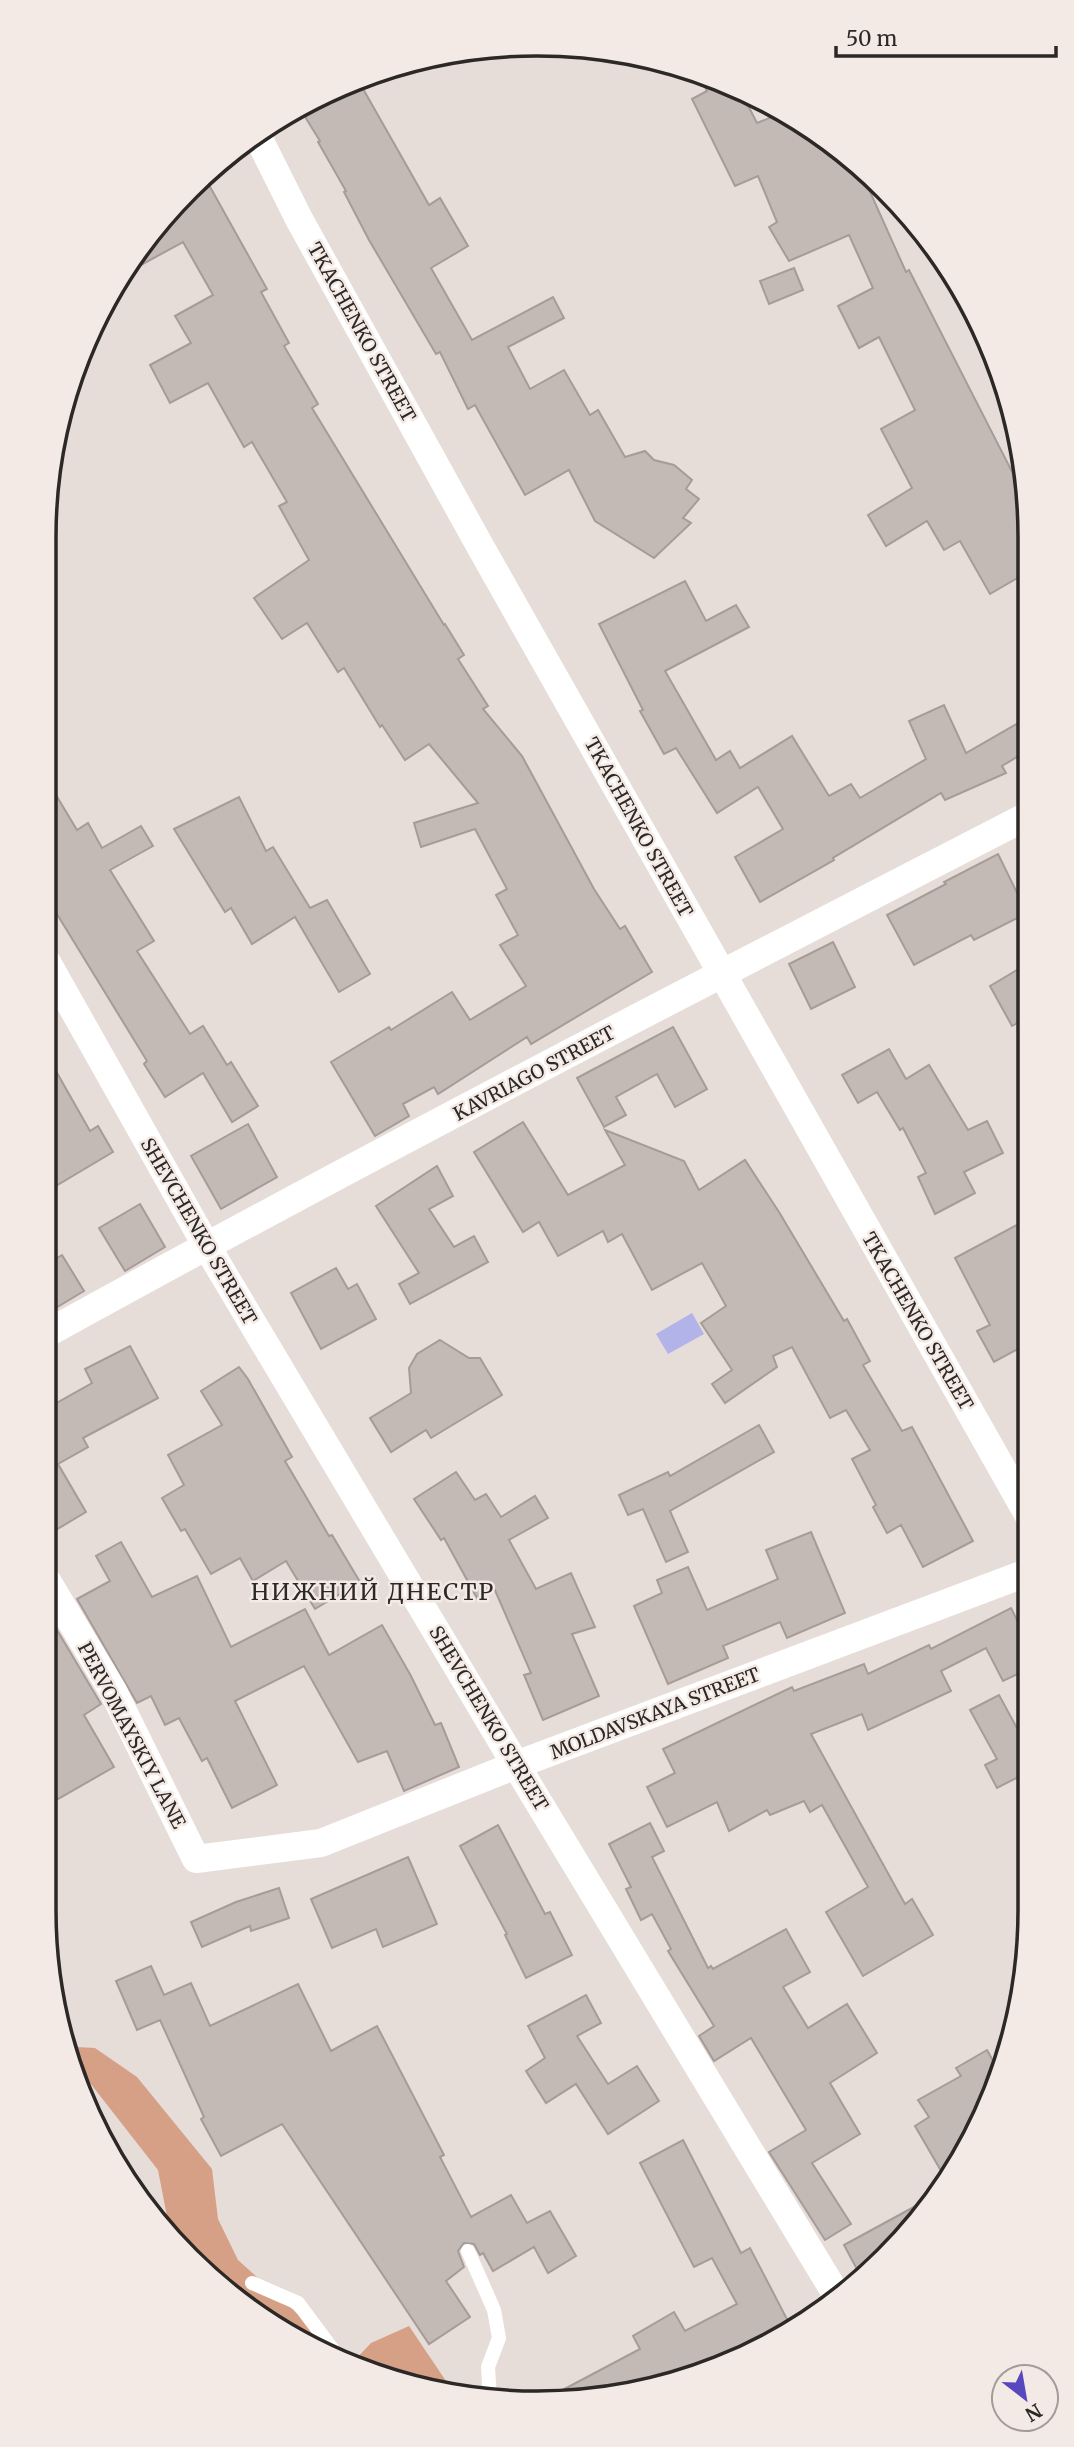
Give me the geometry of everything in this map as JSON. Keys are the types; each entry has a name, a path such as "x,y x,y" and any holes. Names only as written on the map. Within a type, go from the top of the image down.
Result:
{"street":[{"name":"TKACHENKO STREET","path":"261,143 312,243 721,974 1018,1497"},
{"name":"KAVRIAGO STREET","path":"56,1328 206,1245 1018,821"},
{"name":"SHEVCHENKO STREET","path":"56,978 206,1245 833,2289"},
{"name":"MOLDAVSKAYA STREET","path":"197,1859 321,1843 516,1765 1018,1577"},
{"name":"PERVOMAYSKIY LANE","path":"56,1597 113,1691 197,1859"}],"lane":[{"path":"468,2251 494,2310 499,2338 488,2367 489,2388"},
{"path":"252,2283 298,2303 327,2343"}],"shaded area":[{"path":"76,2047 95,2048 137,2077 212,2169 218,2219 238,2260 330,2344 296,2327 244,2292 175,2227 167,2218 158,2170 90,2083"},
{"path":"409,2326 448,2383 413,2375 359,2356 371,2343"}],"water":[{"path":"692,1313 704,1334 668,1354 656,1334"}],"building":[{"path":"705,87 748,105 757,123 772,117 778,120 830,155 869,189 906,272 909,270 1014,476 1018,578 990,594 960,541 944,550 927,521 886,546 868,515 912,488 881,429 915,410 879,337 859,348 838,306 873,288 849,235 789,261 769,227 777,222 758,176 735,186 692,99 707,91"},
{"path":"363,89 429,205 440,198 468,246 431,268 472,340 553,297 564,318 508,347 530,389 564,370 590,415 598,410 625,457 645,451 654,460 674,465 692,480 686,489 699,499 683,518 691,523 654,558 595,521 569,470 525,495 475,405 468,409 440,352 436,354 369,240 344,192 346,191 318,142 320,141 305,116"},
{"path":"209,185 267,289 261,292 289,343 284,346 318,404 312,408 464,655 458,659 488,706 483,709 522,756 594,889 620,929 625,926 652,972 531,1044 527,1037 438,1094 434,1087 403,1104 409,1116 375,1136 331,1062 389,1027 391,1030 452,992 470,1020 526,986 500,945 518,935 496,895 507,889 475,829 421,847 414,823 478,803 429,744 405,760 382,725 380,727 344,668 338,672 307,623 282,639 254,598 309,560 279,506 287,502 252,442 244,447 208,383 170,403 150,365 191,343 175,316 213,295 183,242 140,265 175,220"},
{"path":"794,268 803,290 769,304 760,281"},
{"path":"685,581 706,621 736,605 749,627 665,671 716,760 730,751 740,768 792,736 829,796 851,784 860,798 926,759 909,721 944,705 966,753 1018,723 1018,756 1002,766 1006,773 945,800 941,793 833,858 834,860 760,902 735,857 783,829 758,787 717,813 676,748 664,754 640,711 643,710 599,624"},
{"path":"56,795 77,830 88,823 102,848 141,826 153,846 110,870 154,941 137,951 190,1034 203,1026 227,1065 231,1062 258,1106 232,1122 203,1073 165,1097 144,1064 147,1061 56,913"},
{"path":"239,797 266,851 273,847 310,908 327,900 370,974 339,992 295,917 252,944 231,908 225,912 174,829"},
{"path":"998,854 1018,895 1018,918 974,940 971,935 914,965 887,915 946,884 944,882"},
{"path":"833,942 855,987 811,1009 789,964"},
{"path":"1018,969 1018,1023 1012,1026 990,986"},
{"path":"673,1027 707,1089 675,1107 657,1074 616,1097 626,1115 604,1127 577,1078"},
{"path":"889,1049 906,1079 929,1065 968,1130 987,1121 1003,1153 964,1172 975,1193 935,1214 918,1177 926,1173 903,1128 900,1130 877,1092 858,1103 842,1075"},
{"path":"56,1071 90,1131 98,1126 113,1152 56,1186"},
{"path":"523,1122 568,1195 625,1165 605,1130 684,1161 699,1190 745,1160 844,1321 847,1319 870,1361 863,1365 902,1431 912,1427 973,1541 923,1567 901,1525 887,1533 852,1459 870,1450 846,1410 830,1418 792,1347 773,1356 777,1367 725,1403 712,1384 732,1370 701,1323 726,1306 702,1263 652,1290 622,1234 608,1242 603,1231 558,1256 539,1222 523,1232 474,1152"},
{"path":"248,1124 277,1177 221,1209 191,1156"},
{"path":"437,1166 453,1196 429,1209 454,1247 474,1236 488,1262 410,1304 399,1284 419,1273 376,1206"},
{"path":"140,1204 165,1247 125,1271 99,1228"},
{"path":"1018,1224 1018,1349 994,1362 977,1331 990,1325 955,1258"},
{"path":"62,1255 84,1291 56,1308 56,1259"},
{"path":"336,1268 348,1289 357,1284 376,1319 321,1349 291,1293"},
{"path":"440,1340 469,1358 480,1358 502,1395 431,1438 426,1430 391,1452 370,1418 411,1393 409,1368 417,1354"},
{"path":"130,1346 158,1398 83,1438 88,1447 58,1464 86,1512 56,1530 56,1403 92,1383 85,1369"},
{"path":"239,1367 292,1457 285,1461 329,1536 332,1535 360,1582 315,1609 286,1561 253,1581 240,1558 211,1574 185,1529 181,1531 162,1498 184,1485 168,1455 222,1425 201,1391"},
{"path":"759,1425 774,1452 670,1511 688,1552 666,1562 643,1509 628,1515 619,1495 668,1472 670,1476"},
{"path":"456,1472 475,1500 486,1494 501,1517 535,1496 548,1518 509,1540 536,1589 571,1573 595,1627 572,1634 599,1696 543,1720 524,1675 531,1673 494,1588 477,1598 444,1538 441,1540 414,1499"},
{"path":"811,1532 845,1613 787,1638 780,1622 723,1646 728,1658 668,1684 634,1606 662,1593 657,1580 688,1567 707,1610 778,1579 766,1550"},
{"path":"121,1542 152,1597 197,1576 231,1647 305,1609 329,1655 382,1625 435,1725 441,1723 459,1767 404,1791 387,1751 358,1762 304,1666 235,1701 277,1785 232,1808 207,1758 202,1761 179,1718 165,1725 151,1696 137,1703 77,1599 110,1581 96,1556"},
{"path":"1011,1608 1018,1622 1018,1674 1003,1681 986,1648 941,1671 951,1691 868,1730 862,1714 811,1734 905,1904 912,1899 933,1935 863,1976 826,1912 868,1887 822,1805 810,1812 804,1801 770,1815 767,1810 729,1831 717,1802 667,1827 647,1787 675,1773 663,1749 792,1687 794,1691 864,1664 868,1674 929,1645 931,1649"},
{"path":"56,1628 101,1704 84,1715 114,1767 56,1800"},
{"path":"999,1695 1018,1730 1018,1777 997,1788 985,1765 997,1759 970,1710"},
{"path":"650,1823 664,1851 652,1857 708,1968 711,1966 713,1969 786,1929 810,1972 783,1987 808,2028 847,2004 877,2053 830,2083 860,2134 812,2163 851,2224 825,2240 769,2152 806,2130 751,2038 714,2061 699,2036 714,2026 668,1951 671,1949 652,1914 641,1920 626,1889 631,1887 609,1844"},
{"path":"498,1825 545,1914 550,1912 572,1955 526,1978 505,1935 507,1934 460,1846"},
{"path":"408,1857 437,1924 383,1947 376,1929 332,1948 311,1899"},
{"path":"279,1888 289,1918 251,1931 250,1926 202,1947 191,1922 236,1902"},
{"path":"151,1966 164,1995 191,1983 210,2026 298,1984 331,2051 377,2026 444,2155 440,2157 471,2217 511,2195 527,2223 550,2211 576,2256 548,2273 534,2247 493,2271 483,2253 480,2255 474,2244 464,2243 458,2251 464,2267 446,2281 470,2317 429,2344 282,2124 221,2156 201,2119 204,2117 160,2020 137,2030 116,1981"},
{"path":"586,1995 601,2023 577,2036 608,2084 637,2066 659,2101 608,2134 576,2084 546,2103 526,2071 545,2058 528,2026"},
{"path":"987,2050 993,2061 968,2123 941,2171 915,2126 929,2117 918,2100 961,2076 956,2068"},
{"path":"683,2140 741,2253 750,2248 788,2320 721,2354 661,2375 600,2387 562,2390 640,2349 633,2336 674,2312 685,2331 737,2304 712,2258 694,2267 640,2163"},
{"path":"917,2205 857,2269 844,2245"}],"district":[{"name":"НИЖНИЙ ДНЕСТР","path":"373,1592"}]}
